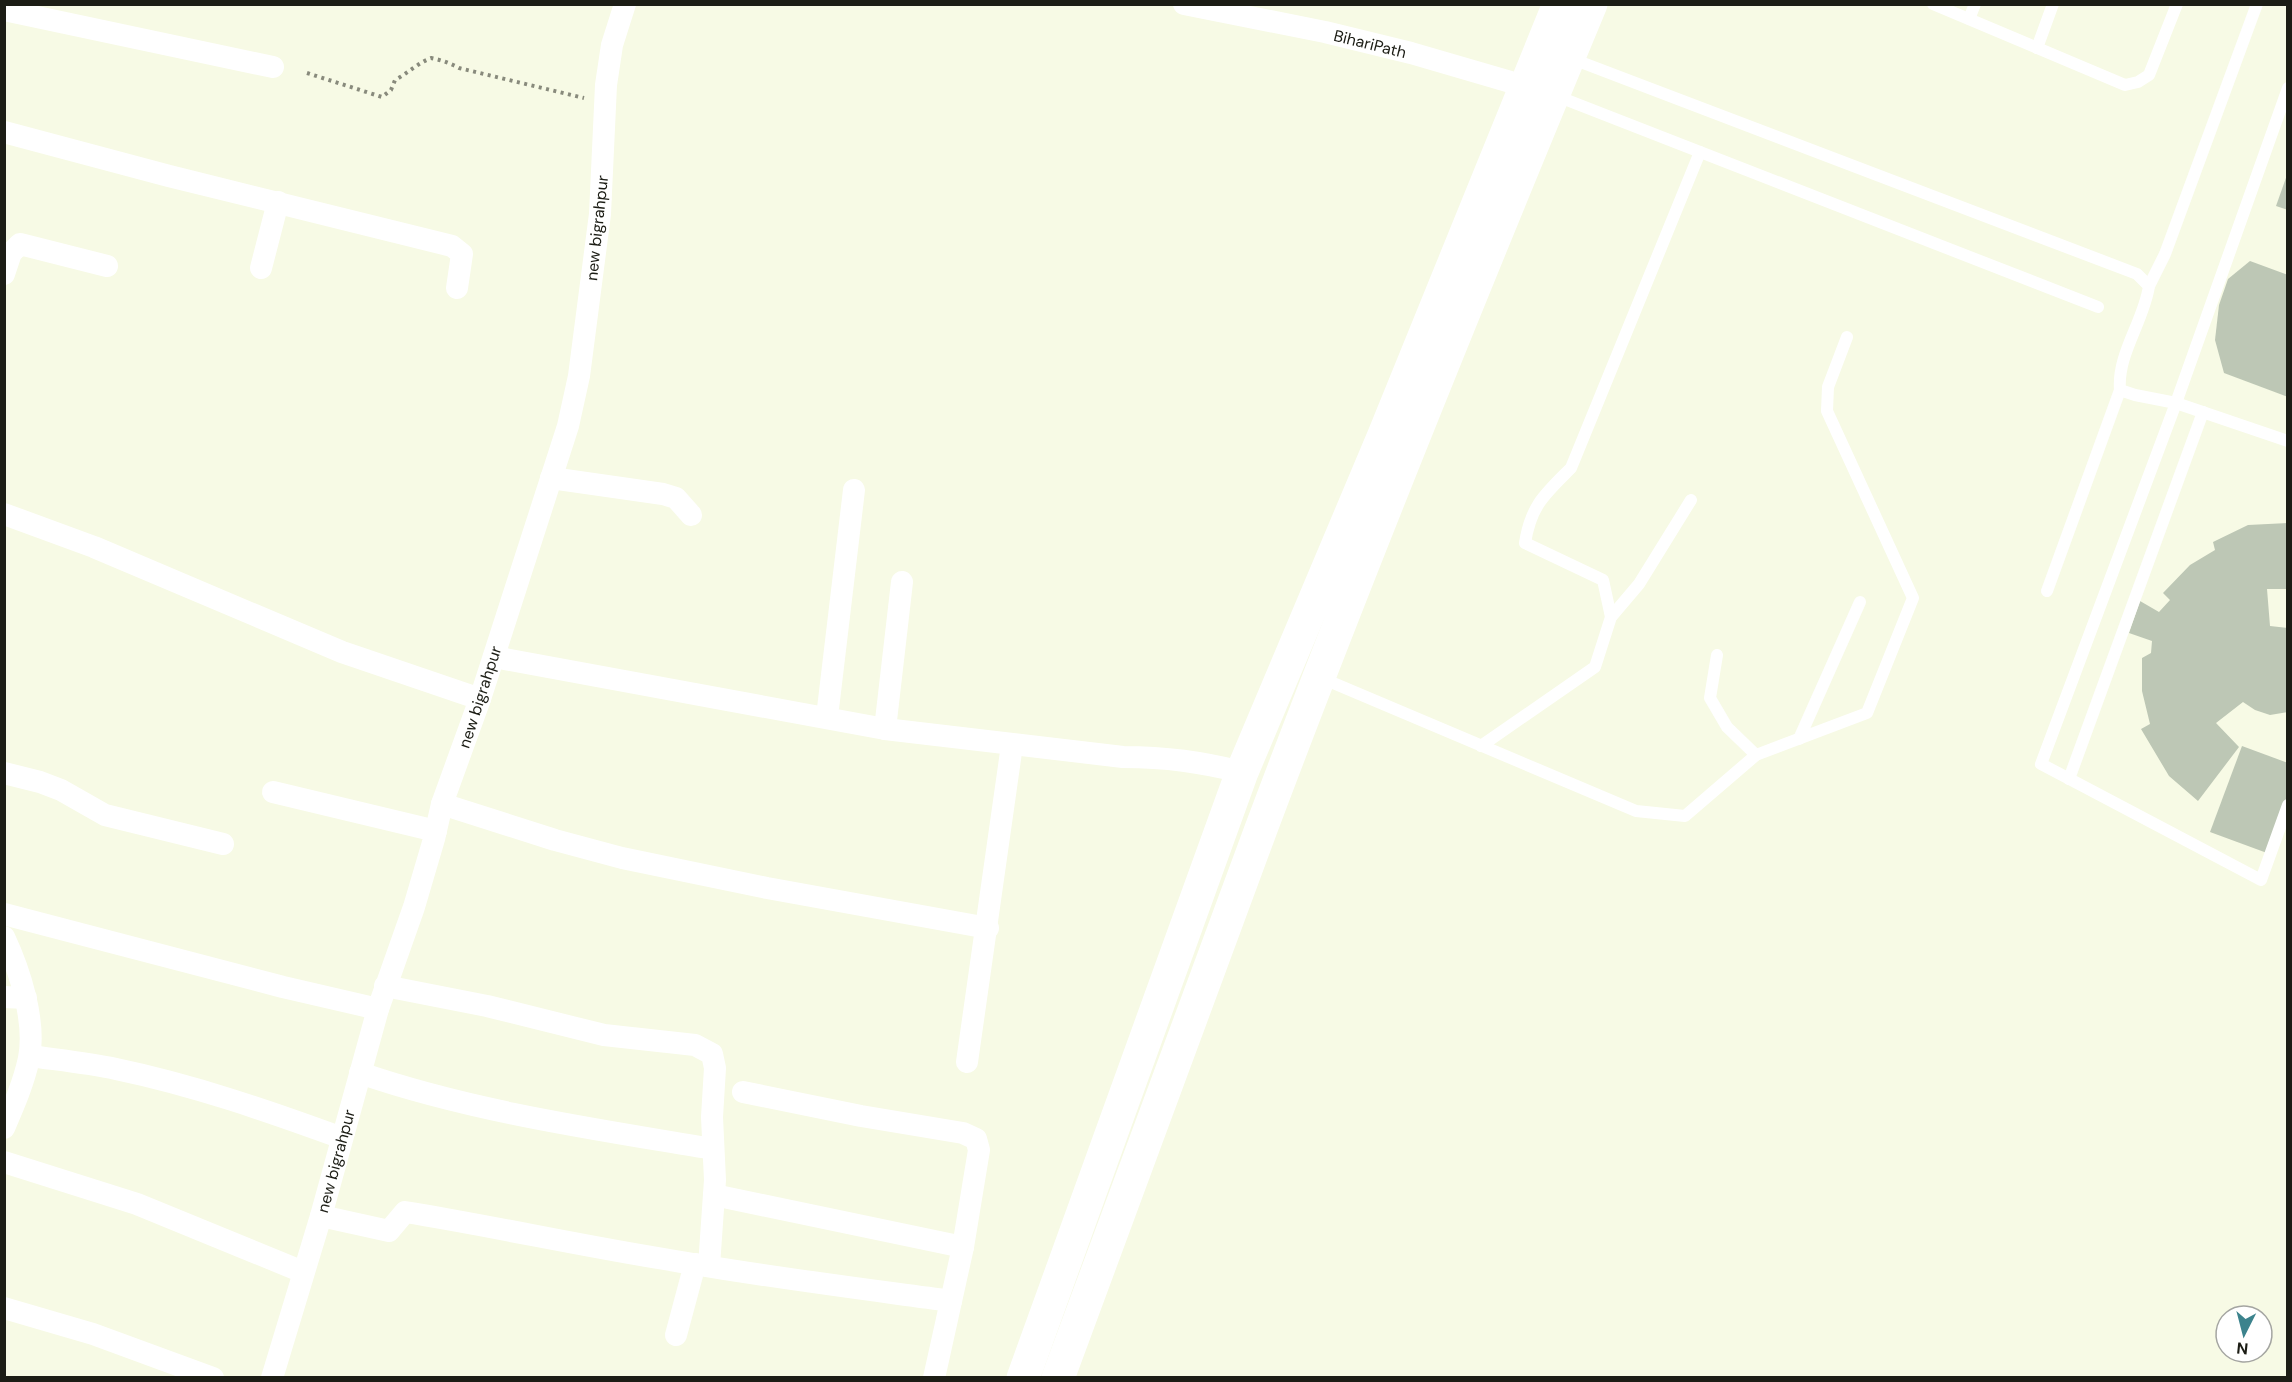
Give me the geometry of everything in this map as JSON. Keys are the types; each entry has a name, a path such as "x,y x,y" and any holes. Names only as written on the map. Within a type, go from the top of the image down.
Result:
{"main road":[{"path":"1058,1377 1244,874 1304,671 1539,91 1559,4"},
{"path":"1539,91 1569,57 1591,4"},
{"path":"1023,1377 1242,772 1304,671"},
{"path":"1210,861 1244,874"},
{"path":"1083,1209 1116,1220"}],"street":[{"name":"new bigrahpur","path":"272,1377 321,1216 385,986 414,907 442,804 494,657 568,426 579,376 600,214 606,102 612,45 625,4"},
{"name":"BihariPath","path":"1184,4 1248,11 1539,91"},
{"path":"4,10 273,66"},
{"path":"4,132 168,176 452,246 462,254 457,288"},
{"path":"261,268 278,202"},
{"path":"4,274 11,253 20,244 107,266"},
{"path":"551,478 663,494 676,498 691,515"},
{"path":"827,717 854,490"},
{"path":"4,514 94,547 342,652 480,699"},
{"path":"885,729 902,582"},
{"path":"494,657 885,729 1124,757 1158,757 1192,761 1242,772"},
{"path":"967,1062 988,928 1012,745"},
{"path":"4,773 62,790 105,815 223,844"},
{"path":"273,792 436,831"},
{"path":"442,804 555,840 622,858 767,888 988,928"},
{"path":"4,914 283,987 378,1009"},
{"path":"4,938 15,998 30,1056 22,1085 6,1122"},
{"path":"385,986 487,1006 588,1032 695,1045 712,1054 714,1068 714,1195 702,1265 676,1335"},
{"path":"30,1056 116,1069 170,1082 266,1110 342,1138"},
{"path":"360,1073 404,1088 480,1106 713,1149"},
{"path":"743,1092 861,1116 963,1133 976,1139 979,1150 963,1247 934,1377"},
{"path":"4,1162 137,1204 303,1272"},
{"path":"714,1195 963,1247"},
{"path":"321,1216 389,1231 405,1212 502,1227 702,1265 951,1301"},
{"path":"4,1308 93,1334 213,1377"}],"lane":[{"path":"1934,4 2125,85 2138,82 2149,75 2177,4"},
{"path":"1969,19 1975,4"},
{"path":"2037,48 2053,4"},
{"path":"2047,591 2120,390 2119,375 2146,303 2149,286 2165,254 2257,4"},
{"path":"1569,57 2137,274 2149,286"},
{"path":"2288,88 2175,403 2041,764 2261,880 2288,805"},
{"path":"1539,91 2098,307"},
{"path":"1611,617 1603,580 1525,543 1528,522 1539,501 1571,468 1700,152"},
{"path":"1304,671 1636,811 1685,816 1756,755 1867,713 1913,598 1827,411 1828,387 1847,337"},
{"path":"2120,390 2175,403 2288,441"},
{"path":"2068,779 2203,412"},
{"path":"1481,746 1595,667 1611,617 1639,584 1691,500"},
{"path":"1798,739 1860,602"},
{"path":"1717,655 1710,698 1727,727 1756,755"}],"path":[{"path":"307,73 382,97 391,90 395,80 431,58 440,62 449,62 468,71 606,102"}],"building":[{"path":"2288,175 2288,210 2276,206"},
{"path":"2250,261 2288,275 2288,397 2224,373 2215,340 2219,305 2228,279"},
{"path":"2288,523 2288,589 2267,589 2270,626 2288,628 2288,712 2270,715 2255,710 2243,702 2216,723 2239,747 2198,801 2169,776 2141,729 2150,724 2142,691 2142,658 2151,653 2152,641 2129,633 2140,601 2159,612 2170,600 2163,593 2190,565 2215,550 2213,542 2248,525"},
{"path":"2242,746 2288,763 2288,796 2267,853 2210,832"}]}
